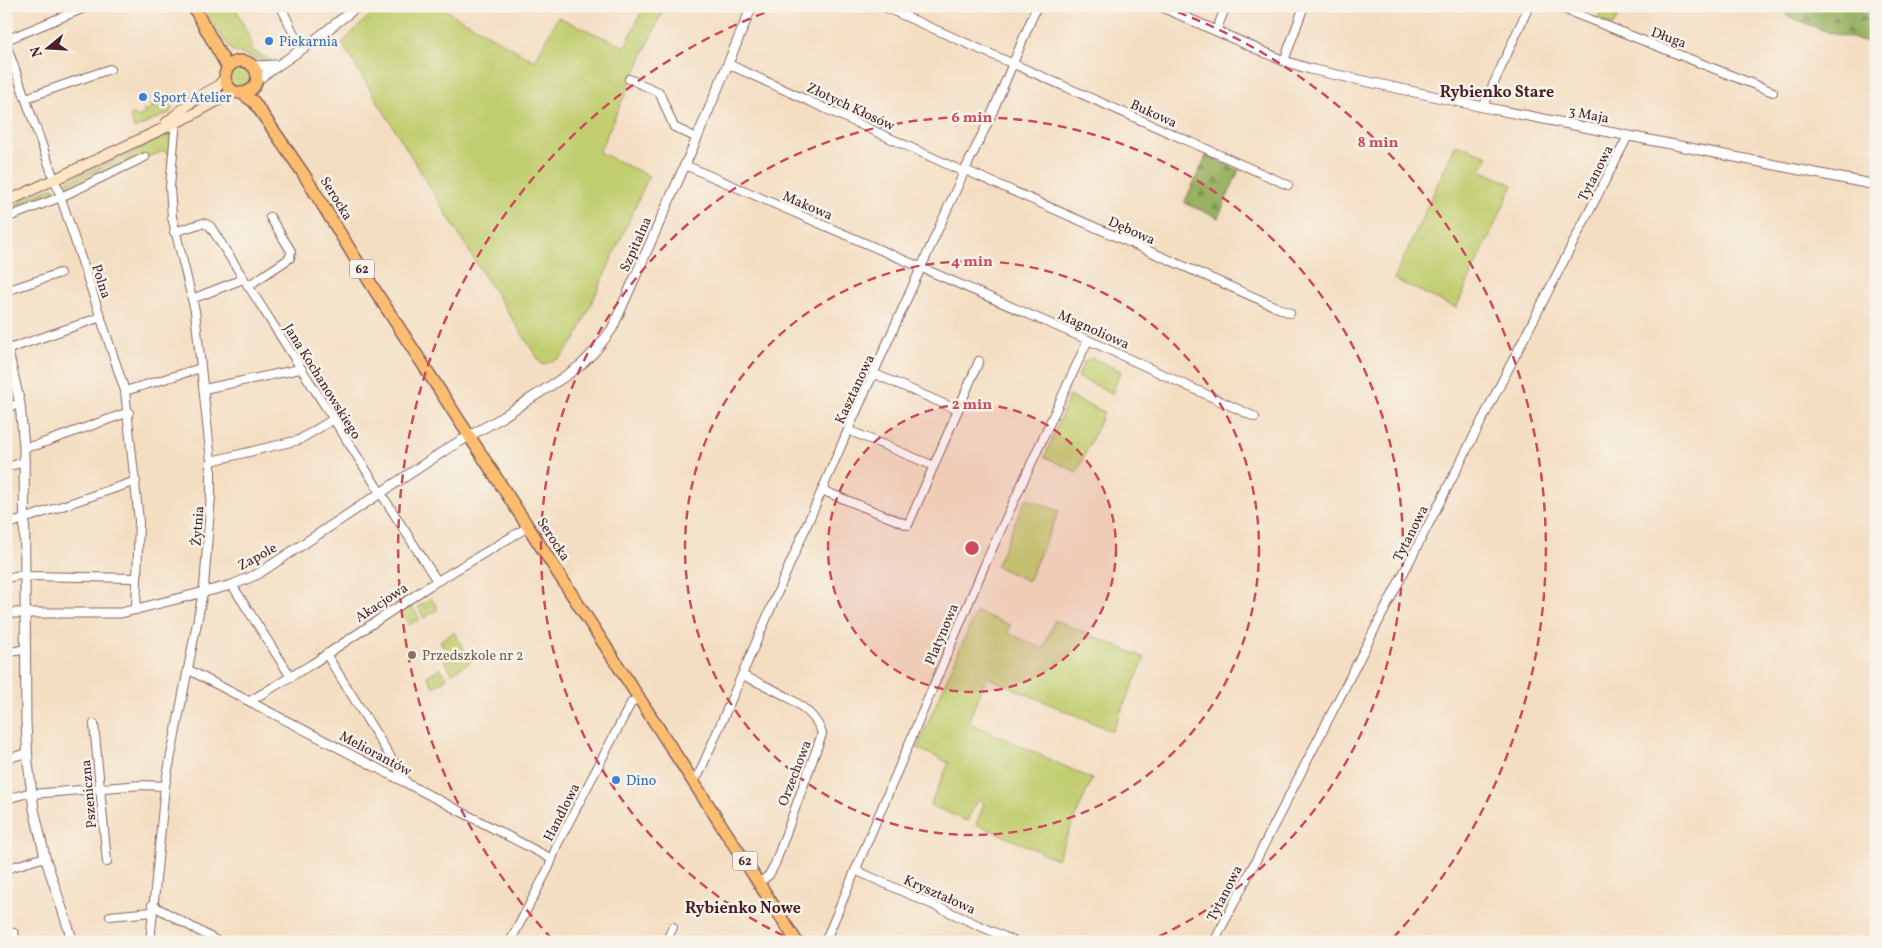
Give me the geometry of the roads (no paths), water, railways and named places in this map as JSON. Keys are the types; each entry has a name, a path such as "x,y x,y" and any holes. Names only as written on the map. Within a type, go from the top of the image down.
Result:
{"main road":[{"name":"62","path":"196,11 230,56 253,66 256,82"},
{"name":"62","path":"196,11 226,73 238,93"},
{"path":"6,202 163,125 196,98 216,87 226,73 240,61"},
{"path":"6,197 54,178 176,123 238,93 256,82"},
{"name":"Serocka","path":"256,82 259,96 289,152"},
{"name":"Serocka","path":"238,93 254,102 289,152 376,292 471,435 528,527 797,942"}],"street":[{"path":"6,40 89,6"},
{"path":"281,6 301,50"},
{"path":"256,82 276,64 301,50 358,6"},
{"name":"Szpitalna","path":"471,435 581,365 596,350 612,329 697,138 752,6"},
{"name":"Bukowa","path":"882,6 1288,185"},
{"name":"Kasztanowa","path":"693,780 698,776 743,676 824,491 848,430 875,374 964,171 990,118 1011,64 1037,6"},
{"name":"3 Maja","path":"1160,6 1284,61 1310,69 1483,107 1876,185"},
{"path":"1216,31 1226,6"},
{"path":"1284,61 1304,6"},
{"path":"1483,107 1528,6"},
{"name":"Długa","path":"1556,6 1774,92"},
{"name":"Polna","path":"6,44 61,197 125,391 129,412 139,520 136,610"},
{"path":"253,66 276,64"},
{"name":"Złotych Kłosów","path":"728,64 964,171"},
{"path":"26,98 110,68"},
{"path":"629,78 659,92 674,127 697,138"},
{"name":"Żytnia","path":"150,942 165,786 203,592 211,516 211,461 204,389 192,299 174,232 170,187 176,123 180,112"},
{"name":"Tytanowa","path":"1214,942 1628,136"},
{"path":"6,218 61,197 145,158"},
{"name":"Makowa","path":"685,165 921,269"},
{"name":"Dębowa","path":"964,171 1290,313"},
{"path":"192,299 246,282 290,258 291,251 270,217"},
{"name":"Jana Kochanowskiego","path":"174,232 201,223 208,224 437,581"},
{"name":"Magnoliowa","path":"921,269 1088,340 1255,417"},
{"path":"6,291 60,273"},
{"path":"73,942 45,857 32,793 28,753 25,462 20,404 7,348 101,317"},
{"name":"Platynowa","path":"825,942 986,562 1088,340"},
{"path":"824,491 908,524 979,360"},
{"path":"125,391 201,368"},
{"path":"204,389 300,370"},
{"path":"875,374 958,410"},
{"path":"6,407 20,404"},
{"path":"24,446 37,445 129,412"},
{"path":"211,461 299,440 332,420"},
{"path":"848,430 934,466"},
{"name":"Zapole","path":"6,613 113,614 136,610 232,585 258,574 471,435"},
{"path":"6,467 25,462"},
{"path":"6,525 136,481"},
{"name":"Akacjowa","path":"250,701 291,677 437,581 528,527"},
{"path":"6,578 26,575 136,578"},
{"path":"232,585 291,677"},
{"path":"6,653 26,650"},
{"path":"326,654 407,783"},
{"name":"Meliorantów","path":"189,670 552,859"},
{"name":"Orzechowa","path":"743,676 793,700 817,724 822,734 775,864 769,875 759,884"},
{"name":"Handlowa","path":"510,942 552,859 557,845 632,703 639,697"},
{"name":"Pszeniczna","path":"94,724 107,862"},
{"path":"6,759 28,753"},
{"path":"6,799 32,793 100,787 165,786"},
{"path":"6,868 45,857"},
{"name":"Kryształowa","path":"855,870 1016,942"},
{"path":"110,916 152,908 219,942"},
{"path":"666,942 673,927"},
{"path":"10,934 16,942"}],"railway":[{"path":"6,13 21,6"}],"place":[{"name":"Piekarnia","path":"269,41"},
{"name":"Sport Atelier","path":"143,97"},
{"name":"Przedszkole nr 2","path":"412,655"},
{"name":"Dino","path":"616,780"}],"district":[{"name":"Rybienko Stare","path":"1497,91"},
{"name":"Rybienko Nowe","path":"743,907"}]}
